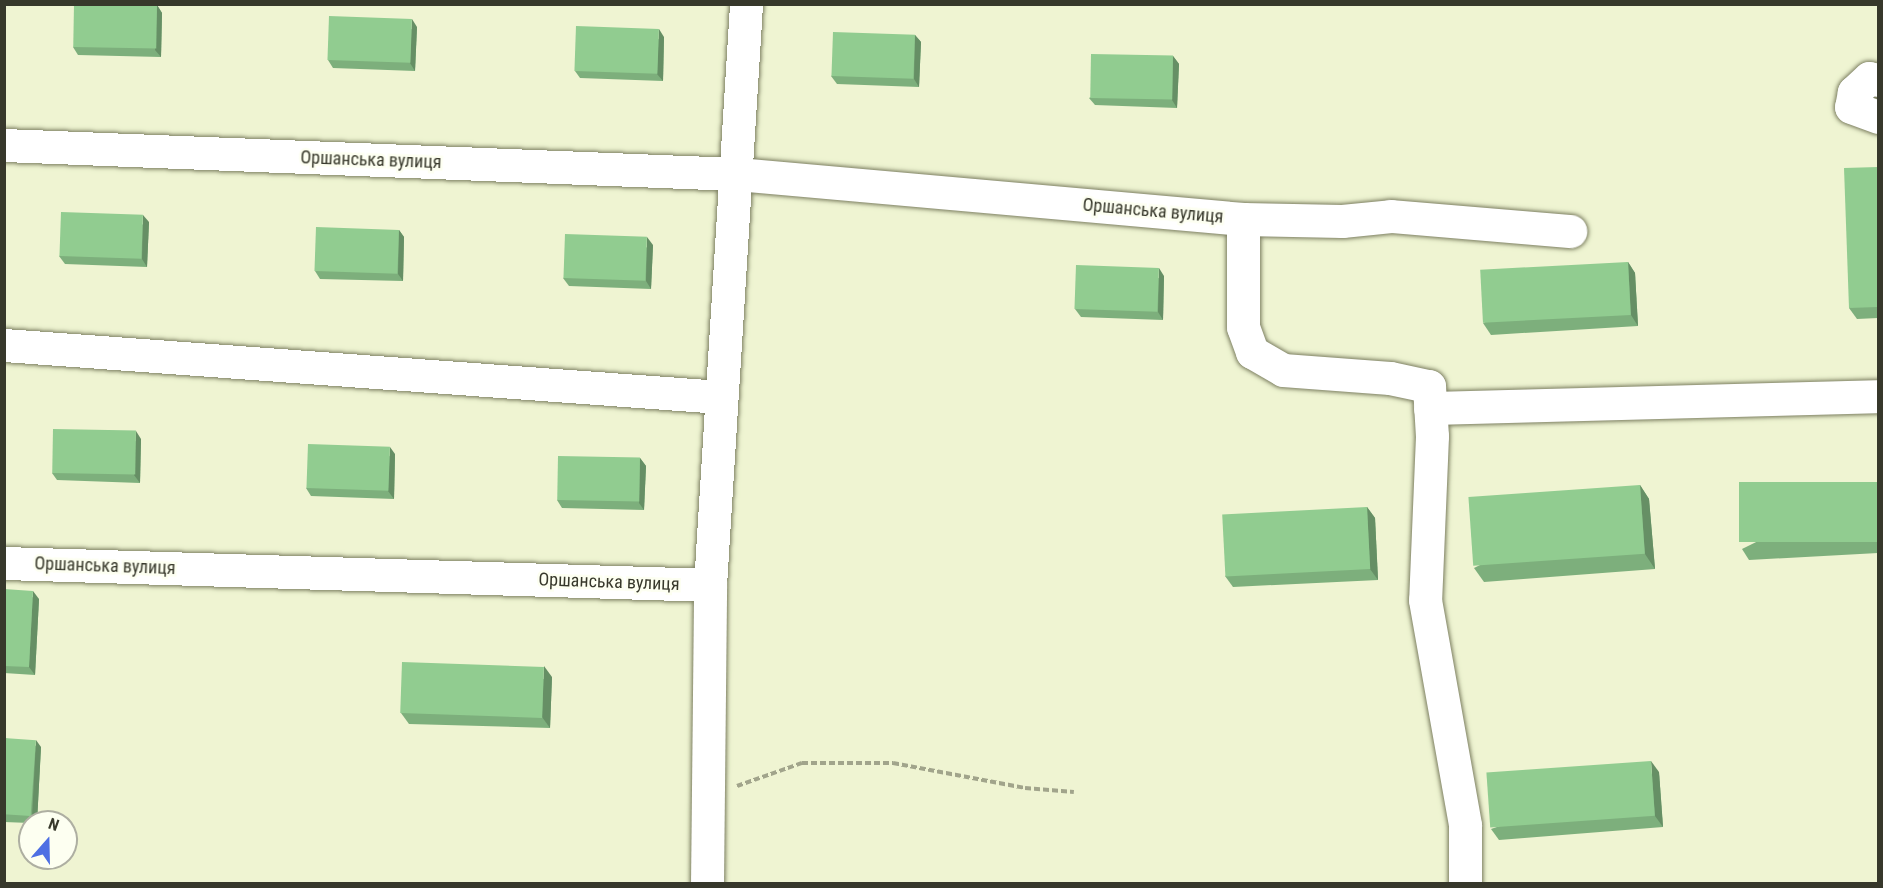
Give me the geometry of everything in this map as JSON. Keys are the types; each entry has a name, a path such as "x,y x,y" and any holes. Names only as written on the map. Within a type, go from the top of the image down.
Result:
{"street":[{"path":"707,884 710,585 746,4"},
{"path":"1878,81 1869,78 1854,92 1851,107 1878,117"},
{"name":"Оршанська вулиця","path":"4,146 737,174 1243,219 1342,221 1391,216 1570,231"},
{"path":"1243,219 1243,327 1252,352 1283,370 1389,378 1429,386 1425,600 1465,825 1465,884"},
{"path":"4,345 722,397"},
{"path":"1430,408 1878,396"},
{"name":"Оршанська вулиця","path":"4,563 710,585"}],"path":[{"path":"708,797 802,763 893,763 1025,788 1074,792"}],"building":[{"path":"74,4 157,5 156,48 73,47"},
{"path":"329,16 412,19 410,63 327,60"},
{"path":"576,26 659,29 657,74 574,71"},
{"path":"833,32 915,35 913,79 831,76"},
{"path":"1091,54 1173,55 1172,99 1090,98"},
{"path":"1878,167 1878,307 1849,308 1844,168"},
{"path":"61,212 143,215 141,259 59,256"},
{"path":"316,227 399,230 397,274 314,271"},
{"path":"565,234 647,237 645,281 563,278"},
{"path":"1628,262 1631,315 1483,323 1480,270"},
{"path":"1076,265 1159,268 1157,312 1074,309"},
{"path":"53,429 136,430 135,474 52,473"},
{"path":"308,444 390,447 388,491 306,488"},
{"path":"558,456 640,457 639,501 557,500"},
{"path":"1739,482 1878,482 1878,542 1739,542"},
{"path":"1640,485 1645,554 1473,566 1468,497"},
{"path":"1367,507 1370,569 1225,577 1222,515"},
{"path":"4,589 33,591 29,667 4,666"},
{"path":"402,662 544,667 542,718 400,713"},
{"path":"4,738 36,740 31,810 18,810 18,815 4,814"},
{"path":"1651,761 1655,816 1490,827 1486,773"}]}
